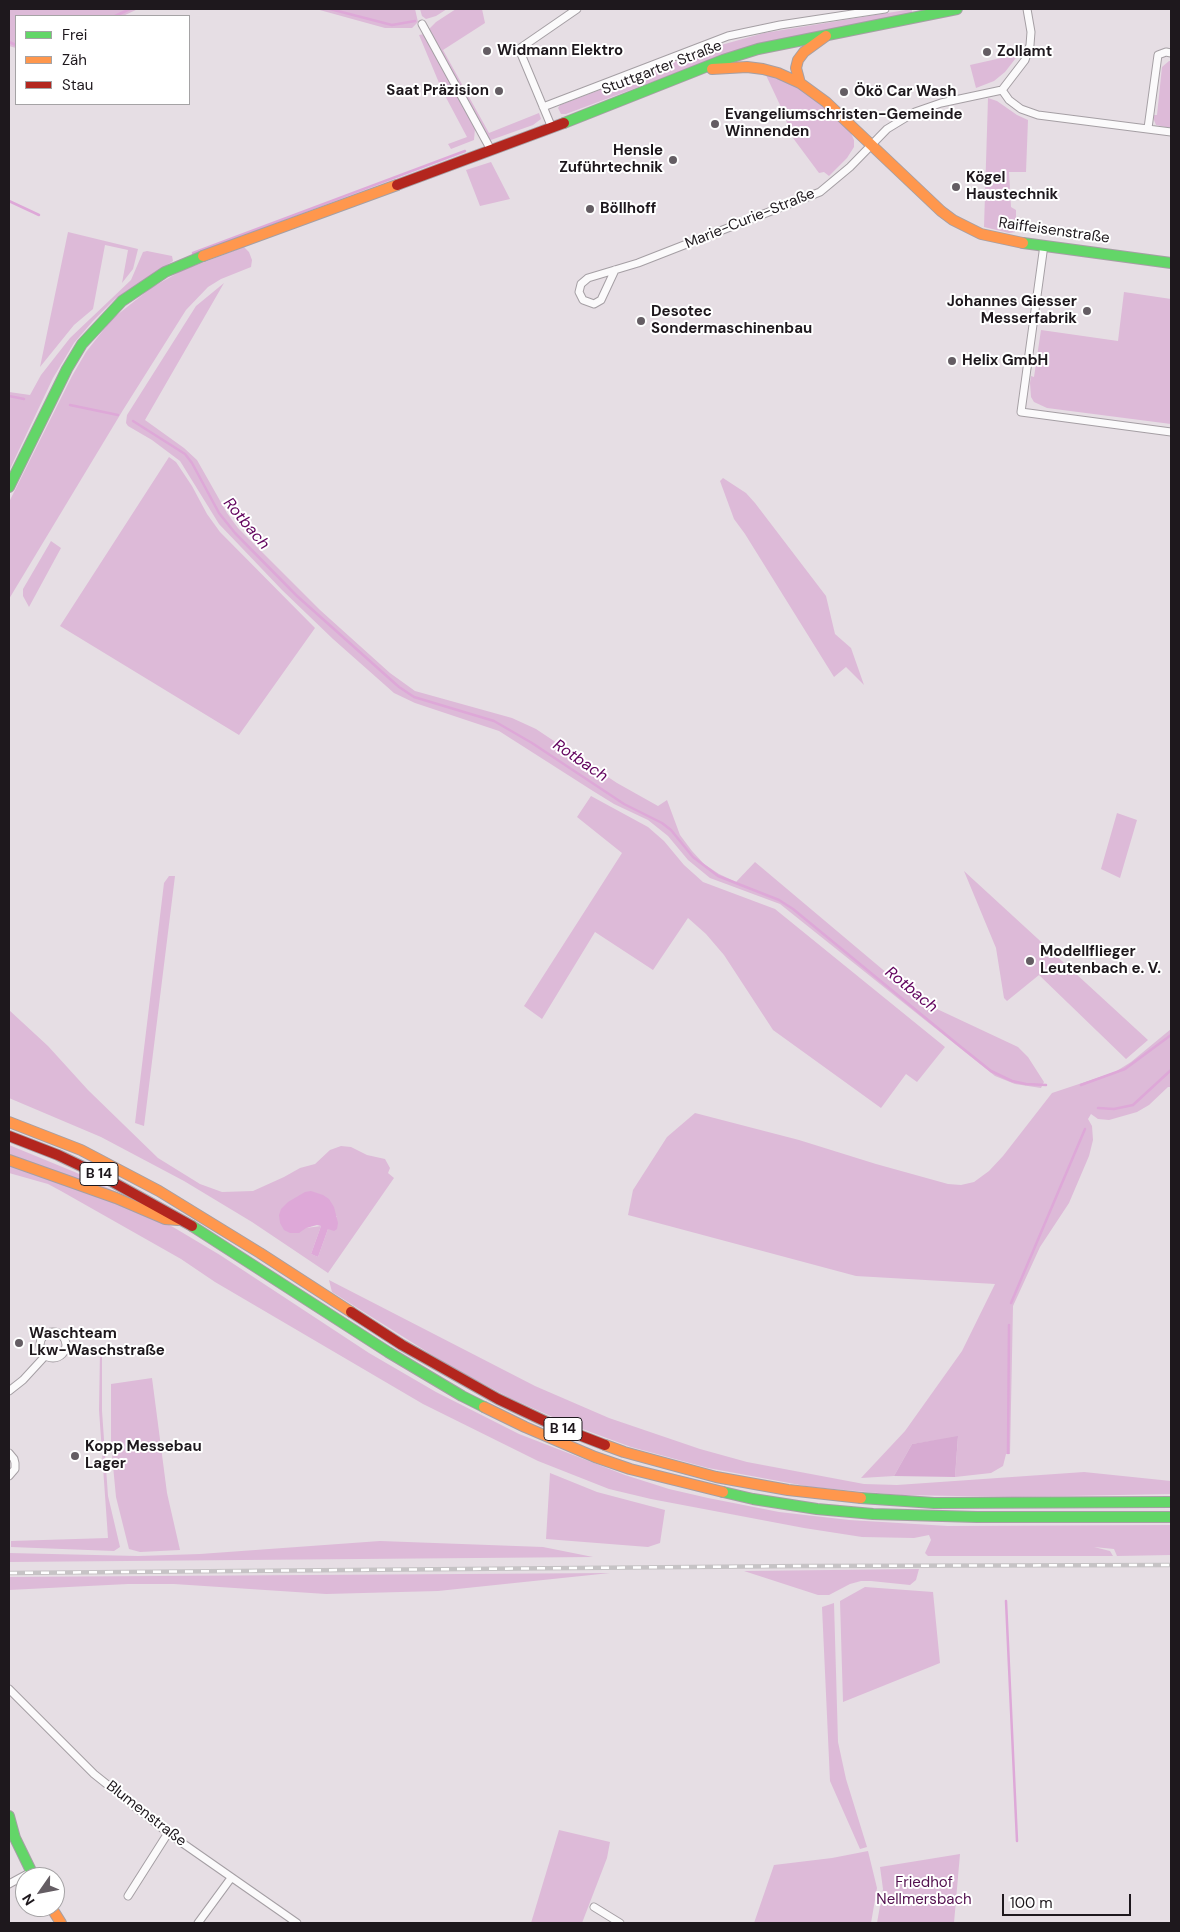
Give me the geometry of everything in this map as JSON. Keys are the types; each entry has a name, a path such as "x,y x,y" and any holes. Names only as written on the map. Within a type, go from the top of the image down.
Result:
{"main road":[{"name":"Stuttgarter Straße","path":"9,487 67,369 82,344 101,322 134,292 165,272 184,263 552,128 692,72 758,49 957,9"},
{"path":"800,83 796,68 798,60 804,52 829,34"},
{"name":"Raiffeisenstraße","path":"692,72 722,67 747,67 778,73 800,83 826,102 953,220 968,228 994,238 1171,263"},
{"name":"B 14","path":"9,1122 81,1150 168,1196 260,1252 402,1345 475,1387 553,1424 624,1452 716,1477 788,1490 852,1497 934,1503 1171,1502"},
{"name":"B 14","path":"9,1136 100,1174 184,1220 388,1352 462,1396 533,1431 595,1457 630,1469 753,1499 817,1509 873,1514 968,1517 1171,1517"},
{"path":"9,1160 98,1191 165,1219 184,1220"},
{"path":"9,1816 15,1838 29,1867"}],"street":[{"path":"552,128 520,49 577,9"},
{"path":"543,107 728,36 780,25 885,9"},
{"path":"1027,9 1031,32 1030,45 1025,60 1002,90 1010,100 1021,109 1038,115 1171,132"},
{"path":"422,24 491,150"},
{"path":"1148,128 1158,55 1166,52 1171,53"},
{"name":"Marie-Curie-Straße","path":"615,270 601,300 590,304 583,300 579,292 584,281 820,192 850,167 887,129 915,112 949,101 1002,90"},
{"path":"1044,245 1021,412 1171,432"},
{"path":"9,1391 23,1380 46,1355"},
{"path":"9,1453 14,1459 15,1469 9,1476"},
{"name":"Blumenstraße","path":"9,1689 94,1774 168,1833 285,1920 297,1923"},
{"path":"128,1896 168,1833"},
{"path":"198,1923 231,1878"},
{"path":"594,1908 610,1920 620,1923"}],"green space":[{"path":"9,9 138,9 125,15 15,15 15,48 9,46"},
{"path":"316,9 415,9 418,22 412,28 385,28"},
{"path":"420,9 447,9 436,16 426,19 422,16"},
{"path":"456,9 482,9 485,23 443,50 489,133 539,113 541,119 533,125 488,141 429,29"},
{"path":"912,9 912,13 692,67 566,114 561,114 558,108 560,105 714,47 764,33"},
{"path":"424,34 475,128 474,140 451,149 448,144 467,137 442,90 419,35"},
{"path":"1019,54 1005,72 994,81 976,88 970,65"},
{"path":"1171,61 1171,128 1156,125 1152,115 1157,115 1162,67"},
{"path":"765,73 785,79 817,99 850,131 854,140 854,147 847,158 829,176 824,172 819,173 793,138"},
{"path":"988,98 997,101 1028,120 1026,172 1009,172 1011,207 1016,210 1016,232 1009,233 984,227"},
{"path":"491,162 510,199 480,206 466,170"},
{"path":"68,232 138,249 133,269 122,283 128,250 105,245 93,309 74,325 40,367"},
{"path":"244,247 249,252 252,260 251,267 221,279 208,287 186,310 9,599 9,502 86,352 112,319 151,288 181,271"},
{"path":"147,251 172,256 173,261 115,299 74,343 53,378 9,471 9,392 30,395 41,375 70,338 131,280 143,252"},
{"path":"224,283 145,420 184,448 197,460 227,513 238,528 320,610 390,673 415,691 512,718 536,729 617,783 658,806 667,800 680,835 704,864 736,882 755,862 888,974 937,1009 1018,1047 1028,1057 1044,1082 1041,1088 1015,1084 995,1076 780,904 710,878 688,860 668,836 648,820 614,804 499,731 415,703 394,693 333,639 282,590 219,524 180,461 126,423 127,415 196,306"},
{"path":"1124,292 1171,299 1171,424 1047,408 1034,402 1031,397 1030,383 1031,376 1034,377 1041,330 1118,341"},
{"path":"169,457 176,462 220,532 315,628 239,735 60,626"},
{"path":"723,478 746,493 755,503 826,596 835,634 851,648 864,685 846,667 834,677 734,519 720,481"},
{"path":"51,541 61,548 29,607 23,596 23,589"},
{"path":"591,796 648,827 703,882 775,909 945,1047 917,1082 906,1074 881,1108 773,1030 724,955 706,934 688,918 653,970 595,932 542,1019 524,1006 622,853 577,817"},
{"path":"1117,813 1137,820 1120,878 1101,869"},
{"name":"Modellflieger Leutenbach e. V.","path":"964,871 1148,1040 1126,1059 1039,975 1007,1001 1004,998 996,948"},
{"path":"169,876 175,876 144,1126 135,1123 164,883"},
{"path":"9,1010 48,1046 88,1090 158,1158 200,1184 222,1192 253,1191 300,1168 315,1164 330,1150 341,1146 351,1147 367,1155 385,1159 390,1168 388,1173 394,1178 328,1273 252,1222 184,1181 101,1137 9,1098","holes":["337,1216 328,1229 318,1257 311,1254 321,1226 306,1228"]},
{"path":"1171,1029 1171,1087 1168,1087 1149,1105 1137,1112 1109,1120 1098,1119 1091,1114 1088,1119 1092,1126 1093,1140 1089,1156 1069,1203 1040,1247 1013,1306 1010,1454 1006,1454 1003,1466 991,1473 955,1477 958,1437 912,1444 894,1476 861,1478 905,1431 962,1351 995,1284 856,1276 628,1215 633,1190 667,1137 695,1113 799,1140 948,1184 961,1185 974,1182 989,1171 1003,1156 1052,1093 1115,1072 1131,1062"},
{"path":"9,1145 77,1173 133,1200 9,1154"},
{"path":"9,1163 151,1216 173,1227 220,1255 369,1353 436,1392 519,1434 625,1475 669,1489 708,1498 779,1512 849,1520 948,1526 1171,1525 1171,1555 1117,1556 1114,1549 1094,1547 1110,1551 1113,1556 928,1556 925,1553 931,1540 929,1535 914,1538 862,1537 651,1499 609,1489 538,1461 423,1404 215,1282 181,1259 61,1191 48,1184 9,1173"},
{"path":"329,1280 535,1386 609,1418 700,1449 747,1462 864,1484 897,1485 1084,1472 1171,1481 1171,1494 1013,1497 901,1495 811,1487 708,1468 631,1447 566,1423 510,1398 448,1365 332,1292"},
{"path":"100,1351 102,1351 102,1411 108,1496 120,1547 114,1551 11,1547 11,1541 108,1538 99,1410"},
{"path":"152,1378 167,1493 180,1550 140,1552 129,1549 116,1497 111,1445 111,1384"},
{"path":"550,1473 597,1492 665,1510 660,1543 648,1547 546,1539"},
{"path":"380,1541 543,1547 593,1557 9,1562 9,1553 138,1556 200,1554"},
{"path":"919,1569 916,1580 910,1585 861,1581 850,1584 829,1595 818,1595 744,1571"},
{"path":"610,1573 438,1591 326,1594 174,1584 128,1584 9,1590 9,1577"},
{"path":"865,1587 933,1592 940,1663 843,1702 840,1601"},
{"path":"834,1603 838,1742 846,1779 867,1847 860,1849 830,1781 822,1607"},
{"path":"559,1830 610,1842 607,1858 582,1923 531,1923"},
{"path":"868,1851 877,1888 871,1923 754,1923 774,1865 832,1858"},
{"name":"Friedhof Nellmersbach","path":"960,1854 954,1923 877,1923 883,1889 880,1867"}],"shaded area":[{"path":"311,1191 329,1199 334,1207 338,1223 337,1229 334,1231 328,1229 318,1257 311,1254 321,1226 317,1225 306,1228 299,1233 290,1233 284,1230 280,1223 279,1215 281,1209 288,1202 305,1192"},
{"path":"958,1436 955,1477 894,1476 912,1444"}],"waterway":[{"path":"117,15 130,9"},
{"path":"330,9 392,25 415,21"},
{"path":"9,42 15,45"},
{"path":"193,253 465,151"},
{"path":"9,201 39,215"},
{"path":"9,396 24,399"},
{"path":"70,405 118,415"},
{"name":"Rotbach","path":"133,421 185,454 192,463 219,513 235,533 297,596 399,687 414,697 494,721 532,743 624,804 662,823 671,830 693,857 718,876 779,900 793,909 991,1071 1012,1081 1046,1085"},
{"name":"Rotbach","path":"1081,1085 1125,1069 1171,1035"},
{"path":"1098,1108 1114,1109 1133,1105 1171,1070"},
{"path":"1011,1303 1085,1129"},
{"path":"1008,1453 1009,1325"},
{"path":"1006,1601 1017,1841"}],"railway":[{"path":"9,1573 804,1566 1171,1565"}],"traffic: fast":[{"path":"564,123 723,60 758,49 957,9"},
{"path":"1023,243 1171,263"},
{"path":"9,487 67,369 82,344 122,301 165,272 203,256"},
{"path":"192,1226 388,1352 484,1407"},
{"path":"723,1492 753,1499 817,1509 873,1514 977,1517 1171,1517"},
{"path":"861,1498 934,1503 1171,1502"},
{"path":"9,1816 15,1838 29,1867"}],"traffic: slow":[{"path":"800,83 796,68 798,60 804,52 826,36"},
{"path":"712,69 747,67 763,69 778,73 800,83 826,102 941,211 953,220 981,234 1023,243"},
{"path":"203,256 397,185"},
{"path":"9,1122 81,1150 159,1191 351,1312"},
{"path":"9,1160 116,1198 165,1219 178,1220"},
{"path":"484,1407 595,1457 630,1469 723,1492"},
{"path":"605,1445 716,1477 788,1490 861,1498"},
{"path":"57,1917 61,1923"}],"traffic: jam":[{"path":"397,185 564,123"},
{"path":"9,1136 58,1155 100,1175 192,1226"},
{"path":"351,1312 402,1345 498,1399 553,1425 605,1445"}],"place":[{"name":"Widmann Elektro","path":"487,51"},
{"name":"Zollamt","path":"987,52"},
{"name":"Saat Präzision","path":"499,91"},
{"name":"Ökö Car Wash","path":"844,92"},
{"name":"Evangeliumschristen-Gemeinde Winnenden","path":"715,124"},
{"name":"Hensle Zuführtechnik","path":"673,160"},
{"name":"Kögel Haustechnik","path":"956,187"},
{"name":"Böllhoff","path":"590,209"},
{"name":"Johannes Giesser Messerfabrik","path":"1087,311"},
{"name":"Desotec Sondermaschinenbau","path":"641,321"},
{"name":"Helix GmbH","path":"952,361"},
{"name":"Modellflieger Leutenbach e. V.","path":"1030,961"},
{"name":"Waschteam Lkw-Waschstraße","path":"19,1343"},
{"name":"Kopp Messebau Lager","path":"75,1456"}]}
